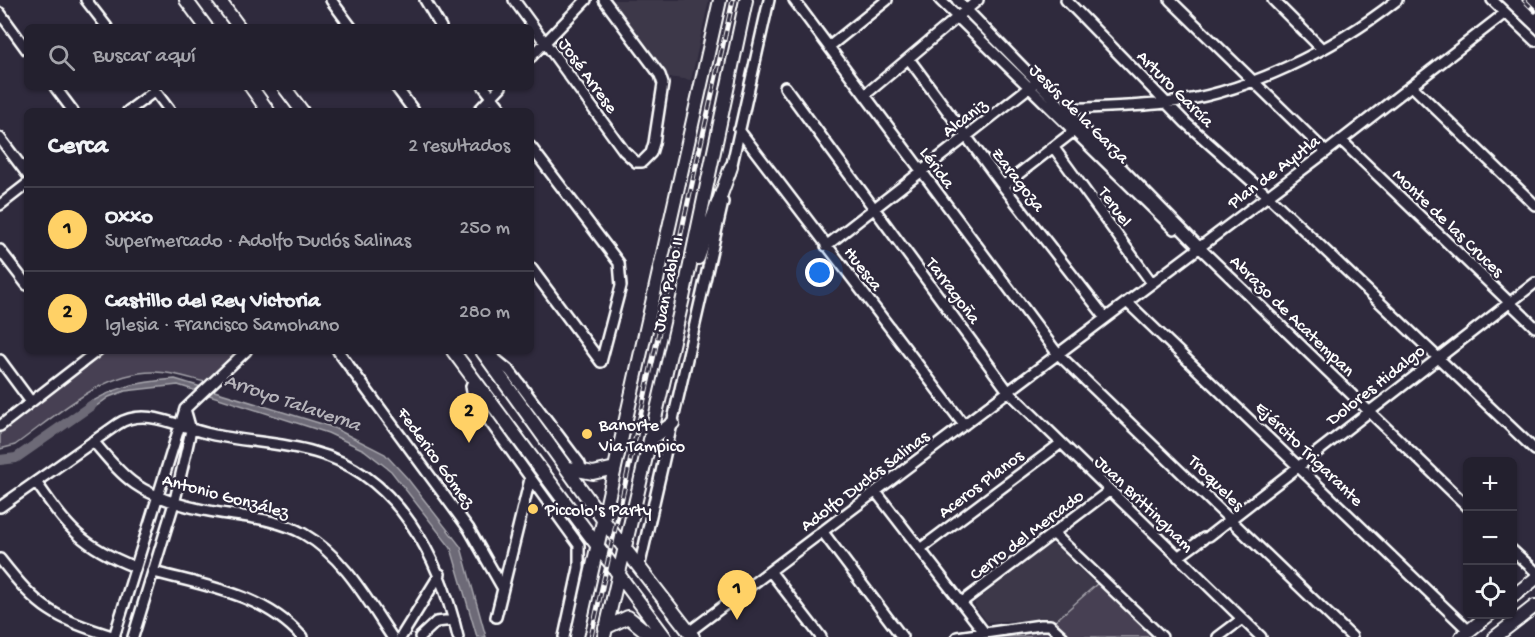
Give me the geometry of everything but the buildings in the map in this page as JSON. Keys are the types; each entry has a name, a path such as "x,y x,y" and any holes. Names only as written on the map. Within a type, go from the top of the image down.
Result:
{"main road":[{"path":"186,0 204,24"},
{"path":"219,0 237,24"},
{"name":"Juan Pablo II","path":"578,637 720,0"},
{"name":"Juan Pablo II","path":"604,632 683,298 746,0"},
{"path":"253,90 266,108"},
{"path":"286,90 300,108"},
{"path":"683,298 731,167"},
{"path":"455,354 616,575 665,637"},
{"path":"486,354 603,520 691,635"},
{"path":"650,440 673,423"},
{"path":"568,468 582,472 615,468"},
{"path":"1517,593 1535,579"},
{"path":"1495,637 1534,608"},
{"path":"604,632 628,617 652,637"},
{"path":"1465,634 1485,619"}],"street":[{"path":"86,0 104,24"},
{"path":"331,0 349,24"},
{"path":"337,0 343,17"},
{"path":"425,0 439,24"},
{"name":"José Arrese","path":"514,0 531,24"},
{"path":"534,54 586,0"},
{"name":"José Arrese","path":"534,28 624,151 636,162 642,162 651,153 654,143 663,84 660,75 604,0"},
{"path":"639,568 769,0"},
{"name":"Lérida","path":"794,0 1057,353"},
{"path":"830,46 887,0"},
{"name":"Jesús de la Garza","path":"940,0 1064,109 1197,249"},
{"name":"Jesús de la Garza","path":"957,0 968,9 1074,131 1197,249"},
{"path":"866,94 978,0"},
{"name":"Arturo García","path":"1066,0 1167,103 1268,195 1535,450"},
{"path":"1170,0 1250,81 1326,152"},
{"path":"1273,0 1322,49"},
{"path":"1380,0 1387,8"},
{"path":"1064,109 1167,103 1250,81 1322,49 1397,0"},
{"path":"1492,0 1535,41"},
{"name":"Plan de Ayutla","path":"1057,353 1326,152 1505,13"},
{"path":"0,14 24,46"},
{"name":"Zaragoza","path":"909,59 1003,186 1105,317"},
{"name":"Alcaniz","path":"826,246 1033,84"},
{"path":"1412,86 1535,205"},
{"name":"Tarragoña","path":"785,87 1008,391"},
{"path":"57,90 71,108"},
{"path":"131,108 152,90"},
{"path":"154,90 168,108"},
{"path":"398,90 412,108"},
{"path":"486,90 500,108"},
{"path":"481,108 498,90"},
{"name":"Huesca","path":"739,130 964,425"},
{"path":"1003,186 1074,131"},
{"path":"0,138 24,170"},
{"name":"Monte de las Cruces","path":"1341,140 1535,327"},
{"name":"Teruel","path":"1054,148 1152,283"},
{"path":"534,151 619,263 621,286 601,362 534,272"},
{"path":"0,205 24,186"},
{"name":"Abrazo de Acatempan","path":"1197,249 1463,503"},
{"path":"0,250 24,281"},
{"name":"Dolores Hidalgo","path":"1178,557 1232,520 1367,411 1535,283"},
{"name":"Ejército Trigarante","path":"1127,302 1299,465 1465,634"},
{"name":"Adolfo Duclós Salinas","path":"691,635 770,571 1057,353"},
{"name":"Troqueles","path":"1057,353 1352,637"},
{"path":"78,354 84,361"},
{"path":"0,426 93,354"},
{"path":"0,559 24,589 54,615 114,637 185,409 242,354"},
{"name":"Federico Gómez","path":"340,354 450,501 474,537 502,587"},
{"path":"488,354 510,371 580,464 582,472"},
{"path":"0,360 32,402"},
{"path":"474,379 471,386 478,404 530,479 566,523 579,545 579,568 564,637"},
{"name":"Juan Brittingham","path":"1008,391 1060,444 1262,637"},
{"path":"133,637 175,500 191,430 185,409"},
{"path":"0,507 93,441 136,416 191,430 312,451 353,468 371,480 393,501 412,525 440,574 458,637"},
{"name":"Antonio González","path":"93,441 135,484 158,496 214,511 265,520 303,533 333,555 345,569 392,637"},
{"name":"Aceros Planos","path":"920,549 1060,444"},
{"path":"496,617 530,479"},
{"path":"36,482 75,534 109,556 135,567"},
{"name":"Cerro del Mercado","path":"962,602 1109,491"},
{"path":"876,492 984,632"},
{"path":"822,531 902,637"},
{"path":"1053,533 1162,637"},
{"path":"1517,555 1535,571"},
{"path":"770,571 821,637"},
{"path":"154,572 251,600 284,620 302,637"},
{"path":"400,637 440,574"},
{"path":"1218,637 1242,619"},
{"path":"420,637 436,622 454,620"},
{"path":"957,637 1041,625 1050,625 1063,637"}],"shaded area":[{"path":"610,0 709,0 691,80 667,77"},
{"path":"103,354 235,354 205,382 174,374 155,372 135,374 117,379 80,397 15,445 0,449 0,432"},
{"path":"175,379 332,427 385,454 407,478 461,547 486,637 477,637 451,548 391,471 364,450 328,433 178,385 125,391 109,397 84,415 80,409 103,395 125,387"},
{"path":"1048,545 1055,545 1096,585 1055,622 1045,619 987,622 975,606 975,602"},
{"path":"1098,583 1154,637 1065,637 1053,623"},
{"path":"1042,630 1054,632 1059,637 981,637"}],"waterway":[{"name":"Arroyo Talaverna","path":"0,460 16,458 92,405"}],"railway":[{"path":"591,637 733,0"},
{"path":"1524,0 1535,11"}],"place":[{"name":"Banorte Via Tampico","path":"587,434"},
{"name":"Castillo del Rey Victoria","path":"469,443"},
{"name":"Piccolo's Party","path":"533,509"},
{"name":"Oxxo","path":"737,620"}]}
